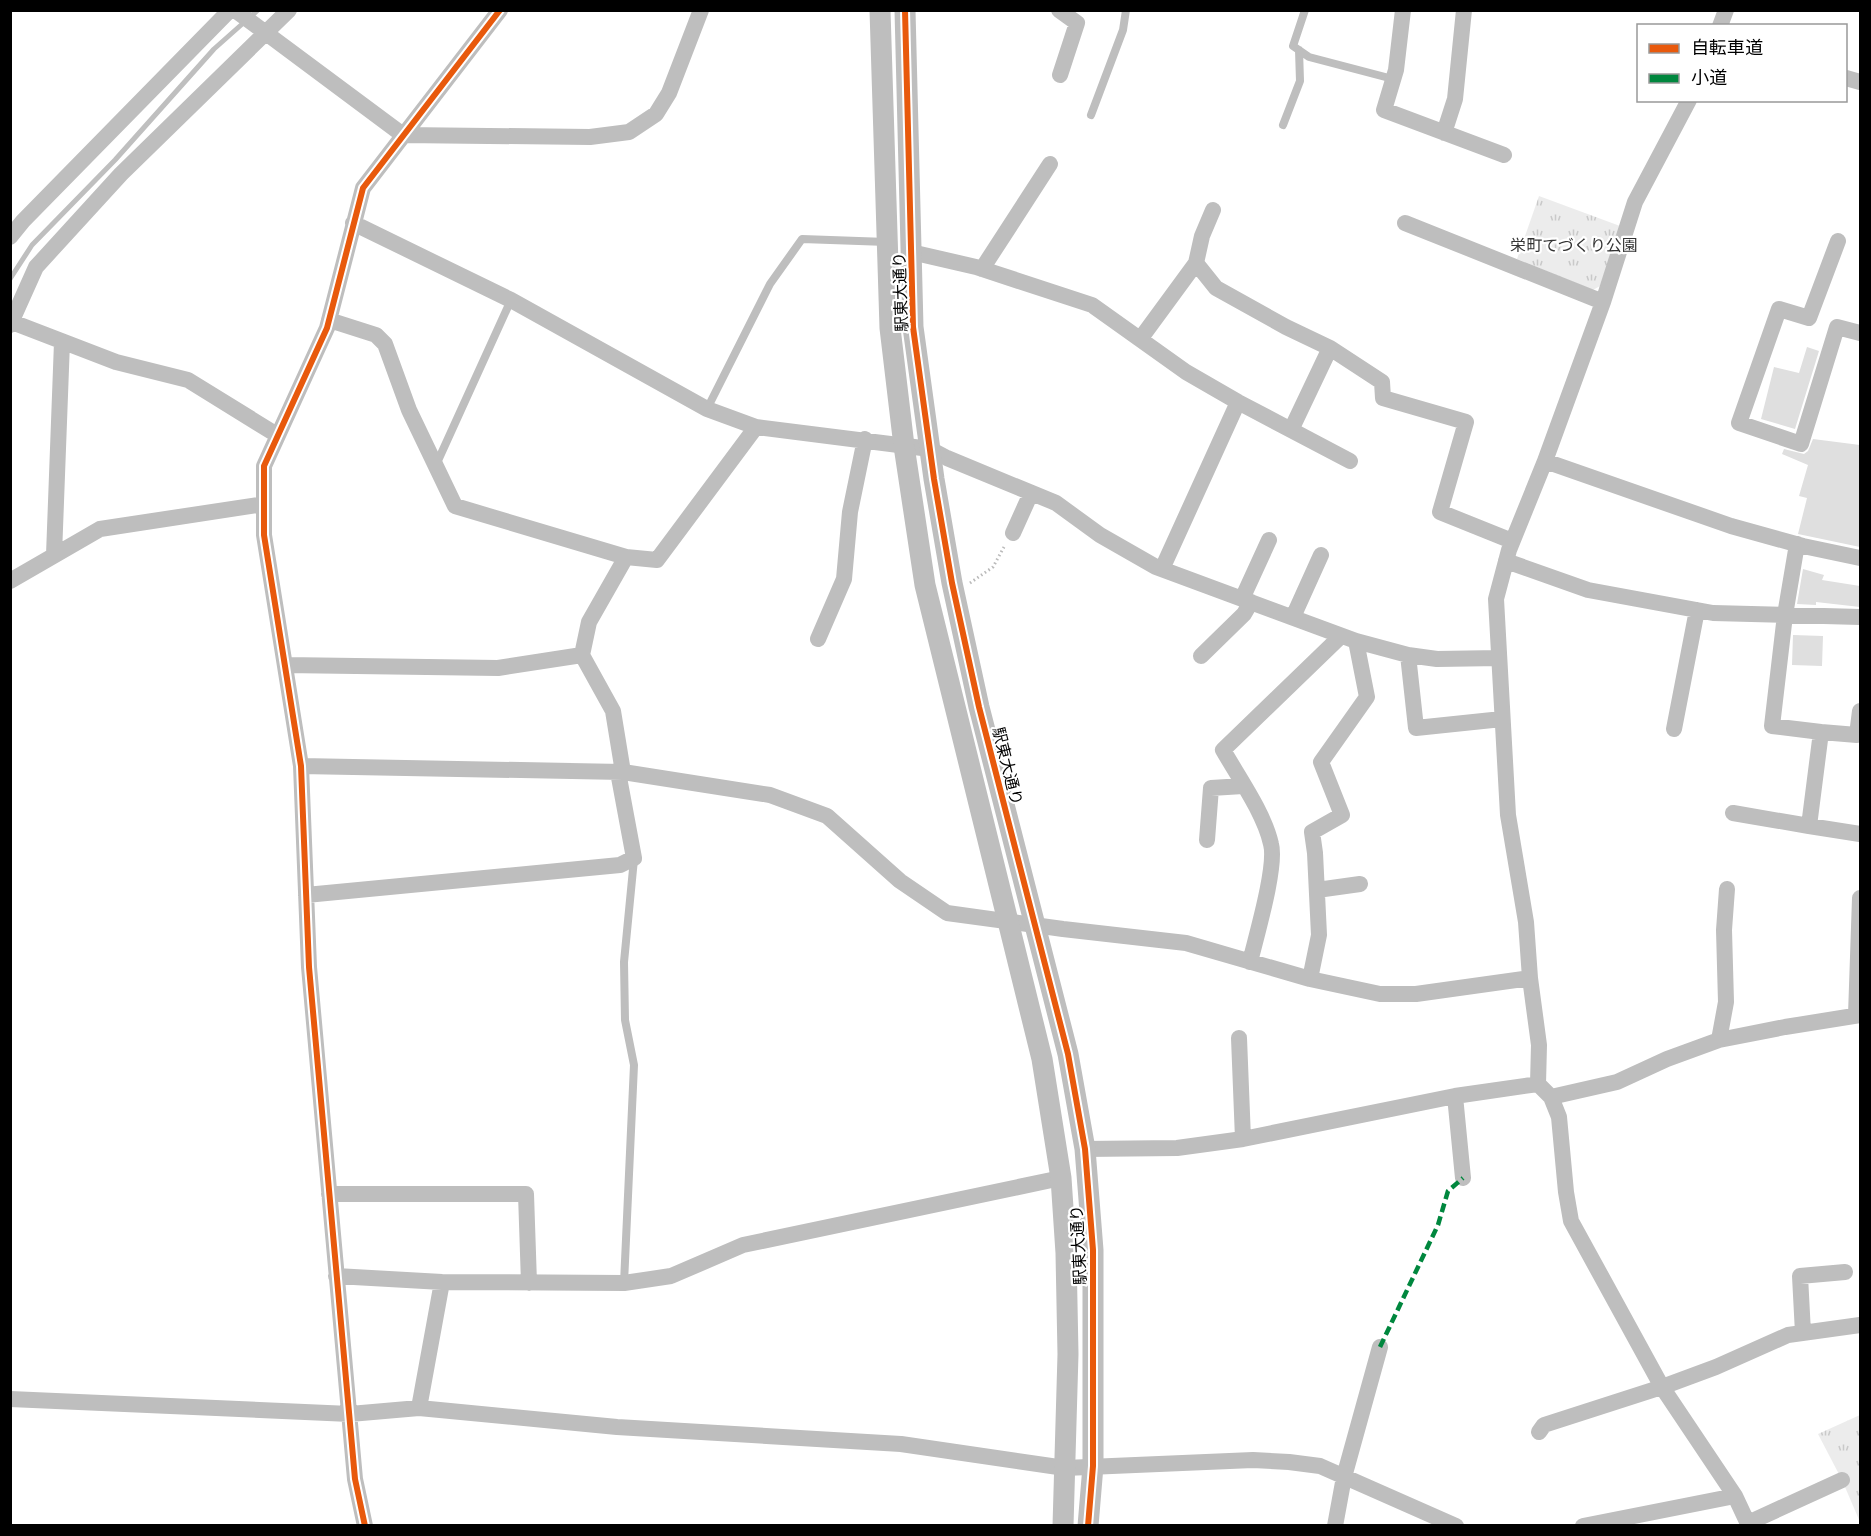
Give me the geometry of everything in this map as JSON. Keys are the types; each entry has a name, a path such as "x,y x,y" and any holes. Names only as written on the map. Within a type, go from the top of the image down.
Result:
{"street":[{"path":"10,237 230,10"},
{"path":"235,10 403,135 590,136 629,132 656,114 669,93 701,10"},
{"path":"277,435 188,380 116,362 11,323 36,267 121,174 289,10"},
{"path":"364,1526 355,1479 309,968 301,766 264,535 264,466 327,328 363,188 500,10"},
{"name":"駅東大通り","path":"880,10 890,328 904,446 925,585 1042,1059 1061,1178 1066,1253 1067,1343 1063,1526"},
{"name":"駅東大通り","path":"905,10 913,327 930,449 953,589 979,707 1068,1054 1085,1149 1093,1250 1093,1466 1088,1526"},
{"path":"1059,10 1077,23 1060,75"},
{"path":"1403,10 1393,79 1384,110 1504,155"},
{"path":"1444,133 1455,99 1464,10"},
{"path":"1688,102 1635,202 1603,302 1545,461 1512,541 1496,599 1508,815 1526,922 1530,978 1539,1045 1538,1084 1551,1098 1559,1117 1571,1221 1662,1387 1735,1496 1748,1524 1842,1480"},
{"path":"982,269 1050,164"},
{"path":"1141,338 1196,263 1202,236 1214,210"},
{"path":"353,223 511,300 707,410 756,427 930,449 1056,503 1100,535 1162,569 1349,638 1408,654 1454,660 1499,658"},
{"path":"1405,223 1603,302"},
{"path":"1809,318 1838,241"},
{"path":"911,252 982,269 1092,304 1186,372 1238,402 1350,460"},
{"path":"1196,263 1216,288 1286,327 1330,348 1382,382 1383,398 1466,422 1440,512 1512,541"},
{"path":"1837,327 1801,444 1739,423 1779,309 1860,333"},
{"path":"329,320 376,335 385,344 409,410 456,506 626,557 657,560 756,427"},
{"path":"54,555 62,342"},
{"path":"1291,430 1330,348"},
{"path":"1162,569 1238,402"},
{"path":"818,639 844,579 850,512 865,440"},
{"path":"1545,461 1731,526 1860,558"},
{"path":"1012,533 1031,493"},
{"path":"10,581 100,529 264,504"},
{"path":"1201,656 1244,614 1269,540"},
{"path":"1797,544 1785,615 1772,726 1857,735 1860,711"},
{"path":"1293,617 1321,555"},
{"path":"306,895 620,865 634,858 613,711 582,655 589,622 626,557"},
{"path":"1506,561 1588,590 1713,613 1860,617"},
{"path":"1674,729 1697,610"},
{"path":"1250,962 1266,894 1272,846 1264,824 1223,750 1349,638"},
{"path":"1310,979 1319,935 1312,832 1342,815 1321,762 1367,697 1349,638"},
{"path":"1408,654 1416,728 1502,719"},
{"path":"285,665 498,668 582,655"},
{"path":"1809,826 1821,732"},
{"path":"301,766 621,772 770,795 827,816 900,881 947,913 1186,943 1310,979 1380,994 1416,994 1530,978"},
{"path":"1207,840 1211,788 1243,786"},
{"path":"1733,813 1860,834"},
{"path":"1317,890 1360,884"},
{"path":"1719,1040 1726,1002 1724,930 1727,889"},
{"path":"1551,1098 1617,1083 1667,1059 1719,1040 1785,1026 1858,1015 1860,898"},
{"path":"1239,1038 1243,1139"},
{"path":"1085,1149 1177,1148 1243,1139 1455,1096 1538,1084"},
{"path":"1455,1096 1463,1178"},
{"path":"336,1276 442,1282 529,1283 624,1282 671,1276 743,1245 1061,1178"},
{"path":"329,1194 526,1194 529,1283"},
{"path":"1803,1333 1800,1276 1845,1272"},
{"path":"418,1408 442,1282"},
{"path":"1539,1432 1544,1425 1662,1387 1716,1367 1788,1335 1860,1325"},
{"path":"1335,1526 1344,1477 1380,1347"},
{"path":"10,1399 350,1414 418,1408 617,1427 901,1444 1065,1468 1253,1460 1320,1466 1456,1526"},
{"path":"1583,1526 1735,1496"}],"lane":[{"path":"1091,115 1123,30 1126,10"},
{"path":"1305,10 1293,46 1309,57 1393,79"},
{"path":"1283,125 1300,81 1299,50"},
{"path":"707,410 770,284 802,239 888,242"},
{"path":"436,465 511,300"},
{"path":"624,1282 634,1065 625,1020 624,962 634,858"}],"path":[{"path":"953,589 966,587 993,567 1012,533"}],"green space":[{"name":"栄町てづくり公園","path":"1539,196 1620,226 1600,286 1593,290 1517,259"},
{"path":"1860,1415 1860,1522 1842,1480 1818,1434"}],"building":[{"path":"1807,347 1819,351 1795,429 1761,419 1774,367 1799,373"},
{"path":"1813,439 1860,445 1860,547 1798,534 1807,498 1799,496 1808,465 1782,454 1784,449 1804,454 1808,451"},
{"path":"1803,569 1824,575 1822,580 1860,586 1860,607 1816,602 1816,605 1797,604"},
{"path":"1793,635 1823,636 1822,666 1792,665"}],"waterway":[{"path":"10,279 32,245 115,160 214,49 258,10"}],"marked path":[{"path":"1380,1347 1438,1225 1448,1191 1463,1178"}],"cycle path":[{"path":"365,1526 355,1479 309,967 301,766 264,535 264,466 327,328 363,188 500,10"},
{"path":"905,10 913,327 934,479 952,583 979,707 1068,1054 1085,1149 1093,1250 1093,1466 1088,1526"}]}
